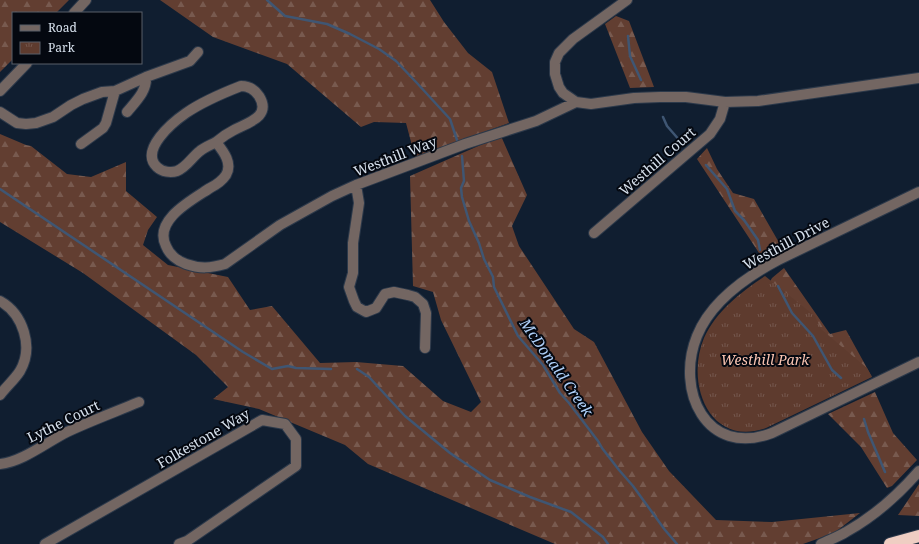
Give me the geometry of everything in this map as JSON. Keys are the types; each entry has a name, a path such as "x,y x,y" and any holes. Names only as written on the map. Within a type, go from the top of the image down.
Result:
{"highway":[{"path":"890,544 919,536"}],"street":[{"path":"75,12 86,0"},
{"path":"627,0 573,40 559,53 556,62 555,74 564,93 576,102 591,104 634,98 660,97 686,97 726,102 771,100 919,78"},
{"path":"0,112 7,118 17,123 36,124 53,117 83,99 102,92 115,91 146,77 190,61 198,52"},
{"path":"0,91 26,64"},
{"path":"127,112 145,88 146,77"},
{"path":"241,86 246,86 255,91 262,103 260,115 253,121 236,129 216,142 200,150 177,171 172,172 162,170 155,165 152,157 152,149 154,144 170,126 186,113 241,86"},
{"path":"81,144 103,128 106,123 115,91"},
{"name":"Westhill Way","path":"216,142 228,161 229,166 226,176 220,182 193,199 165,224 163,237 167,249 175,259 194,267 204,268 225,264 280,225 303,211 356,185 466,144 536,121 576,102"},
{"name":"Westhill Court","path":"594,233 710,134 720,119 726,102"},
{"path":"356,185 359,195 358,211 353,243 353,273 349,287 354,301 358,307 366,312 376,308 385,294 394,292 415,297 423,304 426,313 425,348"},
{"name":"Westhill Drive","path":"919,192 778,260 761,269 738,285 717,305 697,335 692,353 690,376 696,404 710,424 720,432 731,437 752,439 772,433 919,362"},
{"path":"0,301 6,304 19,319 25,336 26,354 20,371 0,395"},
{"name":"Lythe Court","path":"0,464 22,457 67,432 139,402"},
{"name":"Folkestone Way","path":"45,544 262,420 285,424 296,439 296,466 185,543"},
{"path":"821,544 846,532 877,511 919,471"}],"green space":[{"path":"0,0 69,0 57,12 12,12 12,60 0,72"},
{"path":"160,0 430,0 444,22 468,53 492,72 509,123 415,157 406,123 374,122 361,127 287,64 213,37"},
{"path":"616,16 629,21 654,87 630,88 605,24"},
{"path":"0,134 31,146 67,174 91,177 126,162 126,191 157,217 148,230 143,245 168,265 228,277 250,310 272,306 320,363 356,362 403,366 443,401 471,412 481,402 441,320 433,292 413,286 410,176 501,136 527,195 512,226 519,246 574,329 594,342 642,432 669,471 716,520 772,522 860,513 834,533 803,544 555,544 368,464 345,445 259,409 213,399 228,387 196,355 83,273 0,222"},
{"path":"707,148 717,169 733,193 754,199 781,246 761,256 697,159"},
{"path":"784,268 830,334 846,330 872,377 768,285 772,278"},
{"name":"Westhill Park","path":"765,276 815,316 821,329 867,368 872,377 766,428 746,432 730,429 716,420 706,407 700,392 698,374 699,356 704,338 715,319 738,296"},
{"path":"875,392 893,433 917,460 892,486 887,488 861,447 828,414"},
{"path":"919,484 919,516 898,515"}],"waterway":[{"name":"McDonald Creek","path":"267,0 285,16 327,24 379,49 396,61 450,119 458,143"},
{"path":"628,36 630,56 641,80"},
{"path":"663,117 667,126 681,142"},
{"name":"McDonald Creek","path":"462,156 464,181 461,188 469,221 493,277 494,287 518,336 543,365 560,393 677,544"},
{"path":"706,165 727,189 735,211 744,220 758,240 760,250"},
{"path":"0,189 243,352 272,369 288,366 296,368 331,369"},
{"path":"778,286 792,313 813,336 832,370 841,378"},
{"path":"357,369 369,377 405,416 450,453 490,480 571,512 603,537 608,544"},
{"path":"864,419 885,472"}]}
